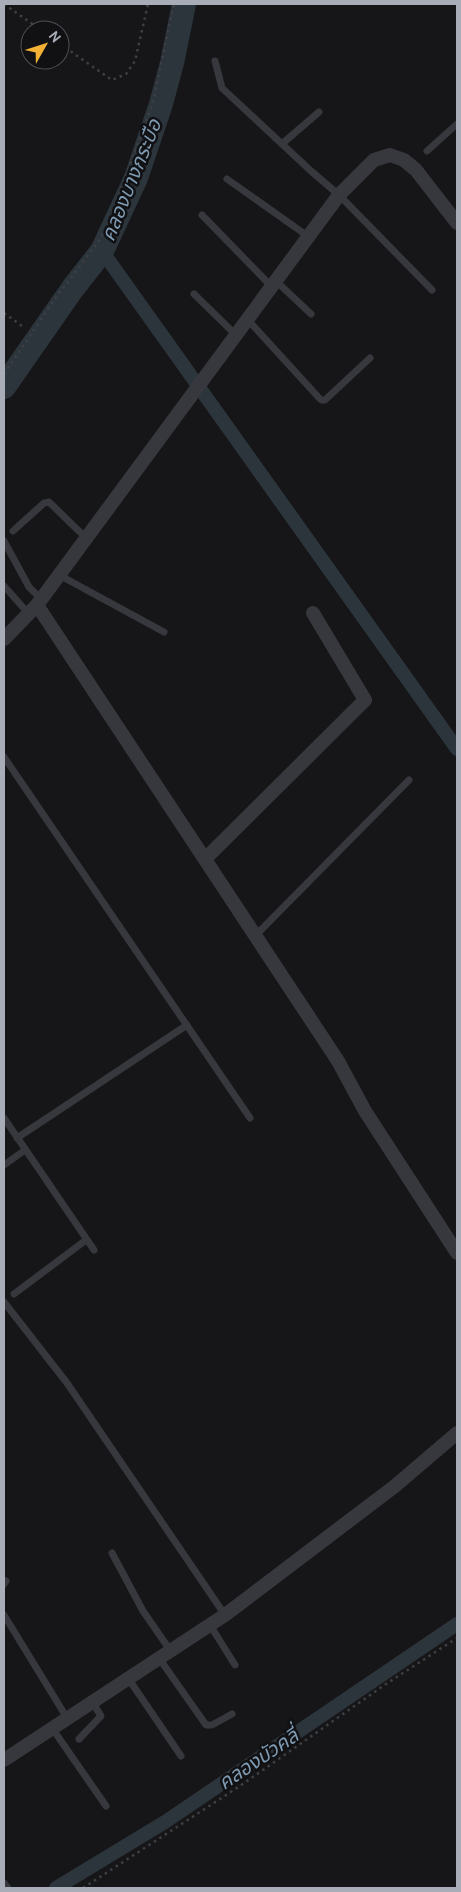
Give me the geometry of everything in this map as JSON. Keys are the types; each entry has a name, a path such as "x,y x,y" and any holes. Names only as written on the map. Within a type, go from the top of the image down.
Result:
{"street":[{"path":"4,639 36,606 339,195 374,160 390,155 404,160 416,170 457,223"},
{"path":"36,606 338,1061 365,1110 457,1253"},
{"path":"204,859 365,700 313,613"},
{"path":"4,1760 224,1615 395,1486 457,1433"}],"lane":[{"path":"215,61 222,88 339,195 432,290"},
{"path":"283,143 319,112"},
{"path":"427,151 457,124"},
{"path":"227,179 308,237"},
{"path":"202,215 274,284 311,314"},
{"path":"194,294 236,335"},
{"path":"248,320 321,400 325,400 370,358"},
{"path":"13,530 44,503 49,502 86,538"},
{"path":"4,540 29,587 36,606"},
{"path":"59,575 164,632"},
{"path":"4,586 36,606"},
{"path":"4,757 250,1118"},
{"path":"255,936 409,780"},
{"path":"17,1138 187,1025"},
{"path":"4,1118 94,1250"},
{"path":"4,1165 25,1150"},
{"path":"14,1294 86,1240"},
{"path":"4,1302 67,1383 224,1615"},
{"path":"112,1553 203,1722 212,1725 232,1714"},
{"path":"4,1615 67,1718"},
{"path":"210,1625 235,1666"},
{"path":"128,1678 181,1756"},
{"path":"79,1738 101,1716 99,1710 92,1702"},
{"path":"52,1728 106,1806"},
{"path":"4,1883 8,1888"}],"path":[{"path":"4,4 27,20"},
{"path":"70,51 112,80 126,74 135,61 148,4"},
{"path":"4,374 52,303 101,238 108,223 152,106 174,4"},
{"path":"4,313 22,326"},
{"path":"83,1888 262,1771 386,1684 457,1638"}],"waterway":[{"name":"คลองบางกระบือ","path":"4,387 73,288 102,251 136,178 161,104 172,63 184,4"},
{"path":"102,251 457,749"},
{"name":"คลองบัวคลี่","path":"56,1888 165,1822 457,1624"}]}
